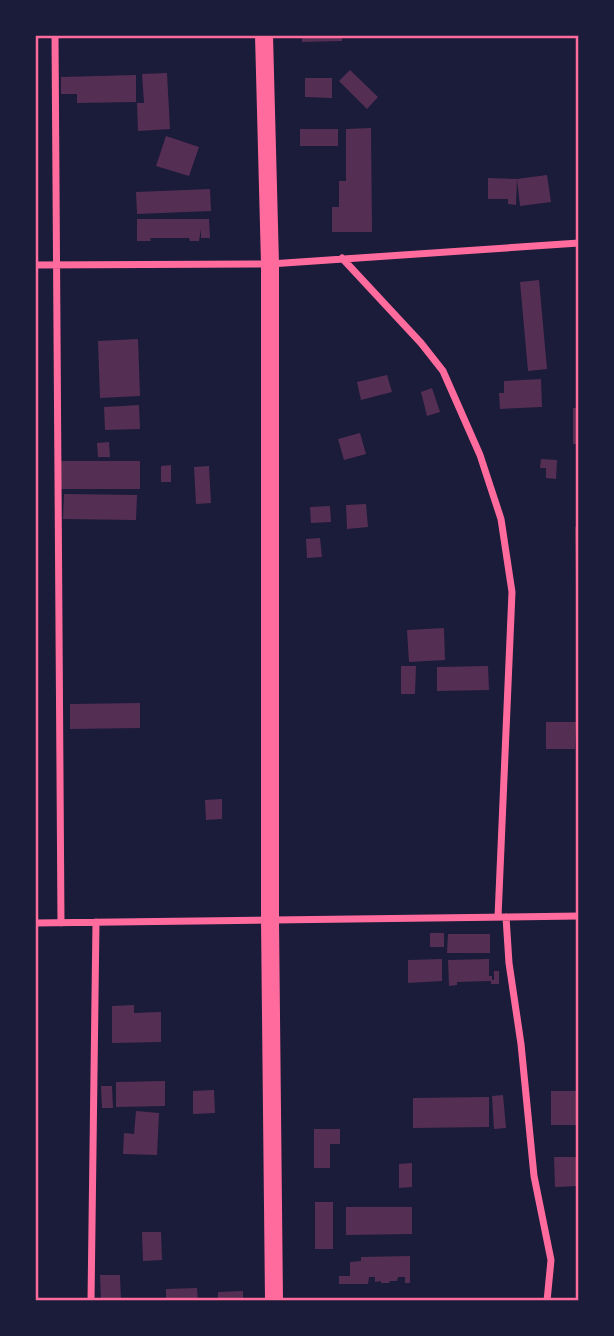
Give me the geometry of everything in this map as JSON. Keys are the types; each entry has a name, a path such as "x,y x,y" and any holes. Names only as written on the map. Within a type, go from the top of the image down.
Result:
{"main road":[{"path":"264,35 270,264 270,921 274,1301"}],"street":[{"path":"55,35 61,923"},
{"path":"35,265 270,264 579,243"},
{"path":"342,258 421,343 443,371 480,455 501,519 512,592 502,917 521,1044 534,1176 551,1260 547,1301"},
{"path":"35,923 579,916"},
{"path":"91,1301 96,922"}],"building":[{"path":"302,35 342,35 342,41 302,42"},
{"path":"350,70 378,97 367,109 339,81"},
{"path":"167,73 170,129 138,131 137,103 144,103 142,74"},
{"path":"136,75 136,102 77,103 77,94 61,94 61,77"},
{"path":"305,78 332,78 332,98 305,97"},
{"path":"371,128 372,232 332,232 332,207 339,207 339,181 346,181 346,129"},
{"path":"300,129 338,129 338,146 300,146"},
{"path":"166,136 199,147 189,176 156,166"},
{"path":"547,175 551,202 520,206 517,179"},
{"path":"488,178 517,179 516,205 508,204 508,199 488,199"},
{"path":"210,189 211,211 137,214 136,192"},
{"path":"137,219 209,219 210,238 201,238 201,229 199,241 190,241 189,238 150,238 151,241 137,241"},
{"path":"539,280 547,369 528,371 520,282"},
{"path":"138,339 140,396 100,398 98,341"},
{"path":"387,375 392,392 361,400 357,382"},
{"path":"541,379 542,407 500,409 499,393 504,393 504,381"},
{"path":"432,388 440,412 427,416 421,392"},
{"path":"139,405 140,429 105,430 104,407"},
{"path":"573,408 579,408 579,444 573,444"},
{"path":"360,433 366,454 344,460 338,439"},
{"path":"109,442 110,457 98,457 97,443"},
{"path":"541,459 557,460 556,479 546,478 546,468 540,468"},
{"path":"60,461 140,461 140,489 60,489"},
{"path":"171,465 171,482 161,482 161,466"},
{"path":"209,466 211,503 196,504 194,467"},
{"path":"64,494 137,495 136,520 63,519"},
{"path":"366,504 368,527 347,529 346,505"},
{"path":"330,506 331,522 311,523 310,507"},
{"path":"575,527 579,527 579,582 576,583"},
{"path":"320,538 322,557 307,558 306,539"},
{"path":"444,628 445,660 409,662 407,630"},
{"path":"401,666 416,666 415,694 401,694"},
{"path":"488,666 489,690 437,691 437,667"},
{"path":"140,703 140,728 70,729 70,704"},
{"path":"546,722 576,722 575,749 546,749"},
{"path":"222,799 222,819 206,820 205,800"},
{"path":"430,933 444,933 444,947 430,947"},
{"path":"448,934 490,934 490,953 447,953"},
{"path":"442,959 442,981 408,983 408,960"},
{"path":"489,959 489,976 494,980 494,971 499,971 499,984 491,984 491,981 457,982 457,985 449,986 448,960"},
{"path":"134,1005 134,1013 161,1012 161,1042 112,1043 112,1006"},
{"path":"165,1081 165,1106 116,1107 116,1082"},
{"path":"101,1086 112,1086 113,1108 102,1108"},
{"path":"214,1090 215,1113 193,1114 193,1091"},
{"path":"551,1091 579,1091 579,1125 551,1125"},
{"path":"503,1095 506,1128 494,1129 492,1096"},
{"path":"489,1097 489,1127 413,1128 413,1098"},
{"path":"136,1111 159,1113 157,1155 123,1154 124,1133 134,1134"},
{"path":"314,1129 340,1129 340,1144 330,1144 330,1168 314,1168"},
{"path":"554,1157 579,1157 579,1186 555,1187"},
{"path":"412,1163 412,1187 399,1188 399,1164"},
{"path":"315,1202 333,1202 333,1249 315,1249"},
{"path":"346,1207 412,1207 412,1234 346,1235"},
{"path":"142,1232 161,1232 162,1260 143,1261"},
{"path":"410,1256 410,1283 405,1283 405,1277 381,1283 375,1282 375,1277 369,1277 368,1284 339,1284 339,1276 350,1276 350,1262 361,1261 361,1257"},
{"path":"100,1275 120,1275 121,1301 101,1301"},
{"path":"197,1288 198,1301 166,1301 166,1289"},
{"path":"243,1291 243,1301 218,1301 218,1292"}]}
